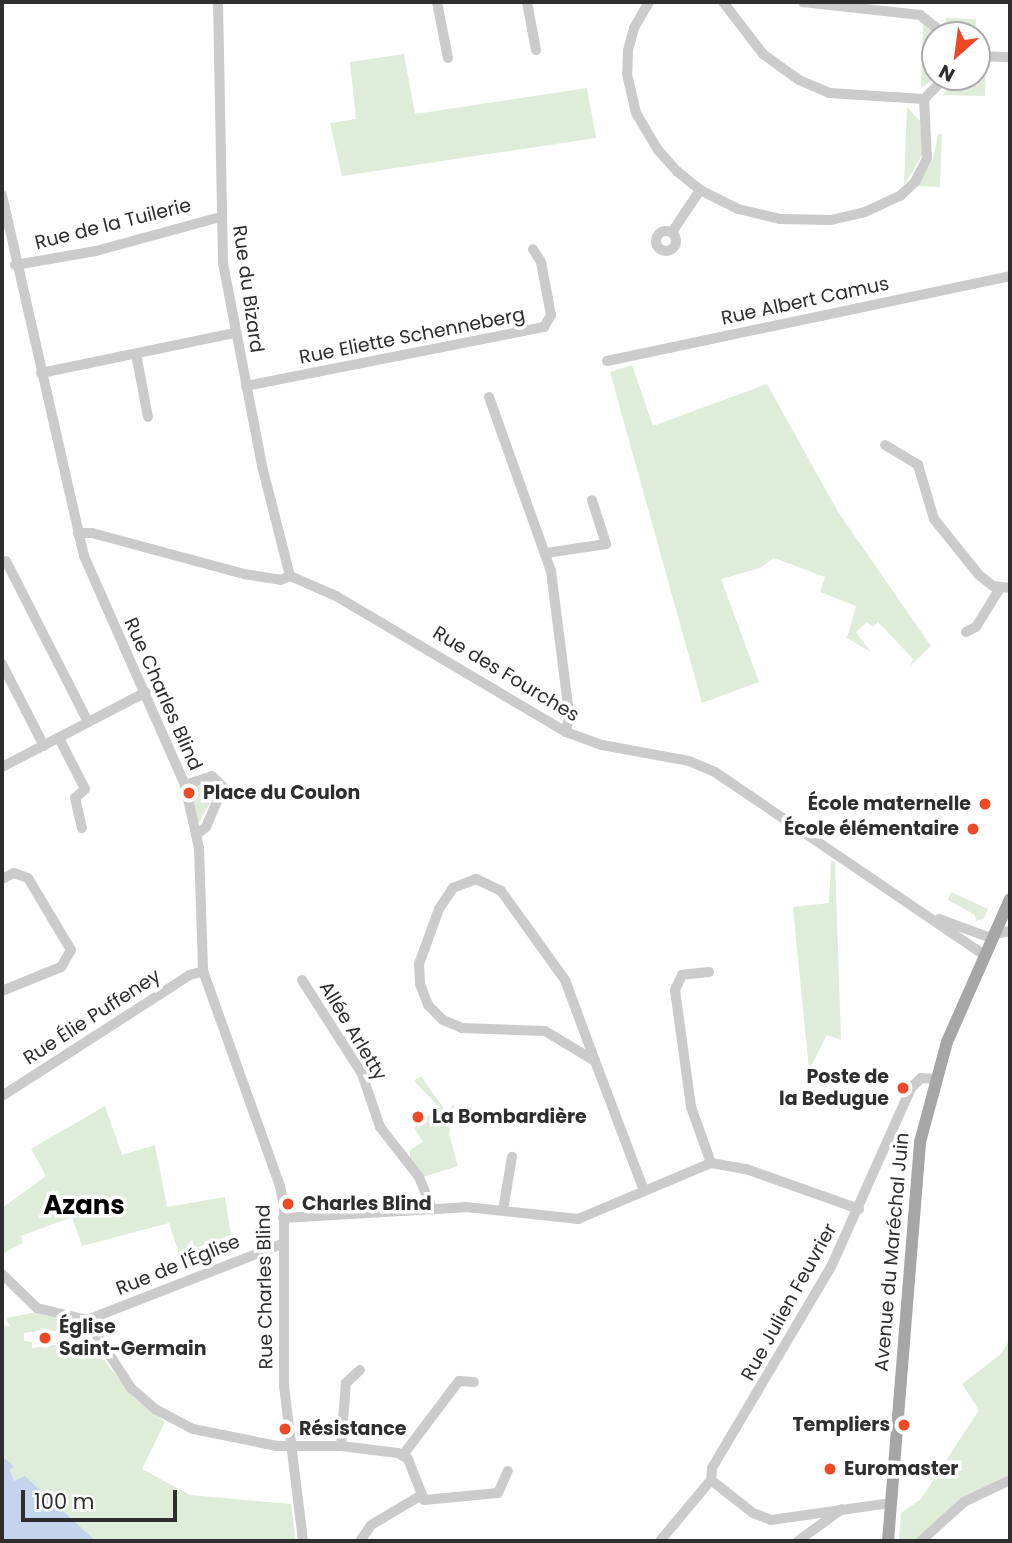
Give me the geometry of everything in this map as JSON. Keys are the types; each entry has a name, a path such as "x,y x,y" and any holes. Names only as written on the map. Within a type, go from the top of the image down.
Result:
{"main road":[{"name":"Avenue du Maréchal Juin","path":"888,1541 915,1173 934,1079 983,954 1010,899"}],"street":[{"name":"Rue du Bizard","path":"218,2 220,217 234,333 290,576"},
{"path":"437,2 448,58"},
{"path":"527,2 536,50"},
{"path":"649,2 631,39 630,93 658,150 700,190 751,214 795,221 831,220 877,207 908,189 924,166 929,134 924,99"},
{"path":"723,2 763,54 799,80 847,96 924,99 932,91"},
{"path":"803,2 913,13 932,21"},
{"path":"991,56 1010,57"},
{"path":"671,232 700,190"},
{"name":"Rue Charles Blind","path":"2,195 15,265 78,533 97,590 146,692 185,785 197,834 203,971 280,1186 284,1218 284,1386 303,1541"},
{"name":"Rue de la Tuilerie","path":"15,265 96,251 220,217"},
{"name":"Rue Eliette Schenneberg","path":"246,386 544,327 551,315 541,262 533,250"},
{"name":"Rue Albert Camus","path":"607,361 1010,276"},
{"path":"41,373 234,333"},
{"path":"136,354 148,417"},
{"path":"488,397 546,553 562,650 569,714 566,732"},
{"path":"885,444 918,465 934,519 979,575 1005,588 976,627 967,632"},
{"path":"546,553 606,544 592,500"},
{"name":"Rue des Fourches","path":"78,533 92,533 230,571 281,580 290,576 377,617 566,732 709,769 933,917 983,954"},
{"path":"6,561 88,722"},
{"path":"2,664 44,746"},
{"path":"2,767 146,692"},
{"path":"59,738 85,789 75,798 82,828"},
{"path":"185,785 212,776 223,787 206,827 197,834"},
{"path":"2,879 14,873 28,878 71,950 61,967 2,990"},
{"path":"595,1061 545,1031 462,1028 435,1013 422,994 419,964 439,909 453,888 476,879 500,891 565,980 644,1191"},
{"name":"Rue des Fourches","path":"933,917 992,937"},
{"path":"992,937 1010,931"},
{"name":"Rue Élie Puffeney","path":"2,1096 190,975 203,971"},
{"path":"709,972 682,975 676,990 691,1107 711,1163"},
{"name":"Allée Arletty","path":"302,980 362,1073 386,1138 419,1177 432,1209"},
{"name":"Rue Julien Feuvrier","path":"660,1541 711,1480 712,1468 824,1282 911,1088 921,1078 934,1079"},
{"path":"503,1210 512,1157"},
{"path":"284,1218 432,1209 503,1210 578,1219 711,1163 746,1169 859,1209"},
{"name":"Rue de l'Église","path":"88,1320 282,1244"},
{"path":"2,1274 37,1308 88,1320 131,1388 170,1419 206,1432 293,1447 341,1446 403,1455"},
{"path":"341,1446 346,1383 360,1370"},
{"path":"403,1455 459,1381 474,1382"},
{"path":"403,1455 420,1496 430,1500 498,1493 508,1471"},
{"path":"711,1480 753,1513 771,1520 845,1507 889,1509"},
{"path":"921,1541 964,1502 1010,1480"},
{"path":"360,1541 371,1525 420,1496"},
{"path":"797,1541 845,1507"}],"green space":[{"path":"945,18 976,19 976,21 947,21"},
{"path":"404,54 415,114 587,88 596,138 342,176 330,123 356,119 350,62"},
{"path":"946,91 985,91 985,96 943,95"},
{"path":"907,107 920,121 923,154 904,185"},
{"path":"938,134 942,134 940,187 918,186 933,159"},
{"path":"632,365 653,426 767,384 838,512 931,646 910,666 913,659 878,622 873,627 867,622 856,632 871,652 847,638 856,606 820,592 825,577 774,558 760,568 721,579 759,682 702,703 610,372"},
{"path":"204,785 212,800 198,824 190,788"},
{"path":"831,860 835,862 841,1040 827,1035 809,1070 793,907 829,903"},
{"path":"951,892 988,909 984,918 976,921 975,915 948,900"},
{"path":"421,1076 446,1112 454,1105 449,1134 458,1166 423,1177 410,1159 410,1150 423,1142 414,1128 439,1107 414,1081"},
{"path":"105,1106 122,1155 155,1145 167,1207 225,1197 231,1235 179,1254 169,1223 82,1246 72,1217 21,1236 23,1243 2,1254 2,1208 46,1176 31,1149"},
{"path":"37,1312 78,1325 79,1352 93,1346 134,1398 165,1422 142,1469 190,1495 291,1504 296,1541 96,1541 26,1477 14,1481 10,1470 13,1466 2,1456 2,1324 10,1327 6,1318","holes":["61,1331 67,1343 32,1348 32,1342 24,1341 24,1333"]},
{"path":"1010,1339 1010,1474 961,1500 915,1541 899,1541 901,1513 921,1499 979,1410 962,1384 1001,1354"}],"water":[{"path":"2,1456 14,1466 10,1470 14,1481 25,1476 96,1541 2,1541"}],"place":[{"name":"Place du Coulon","path":"189,793"},
{"name":"École maternelle","path":"985,804"},
{"name":"École élémentaire","path":"973,829"},
{"name":"Poste de la Bedugue","path":"903,1088"},
{"name":"La Bombardière","path":"418,1117"},
{"name":"Charles Blind","path":"288,1204"},
{"name":"Église Saint-Germain","path":"45,1338"},
{"name":"Templiers","path":"904,1425"},
{"name":"Résistance","path":"285,1429"},
{"name":"Euromaster","path":"830,1469"}],"district":[{"name":"Azans","path":"84,1206"}]}
